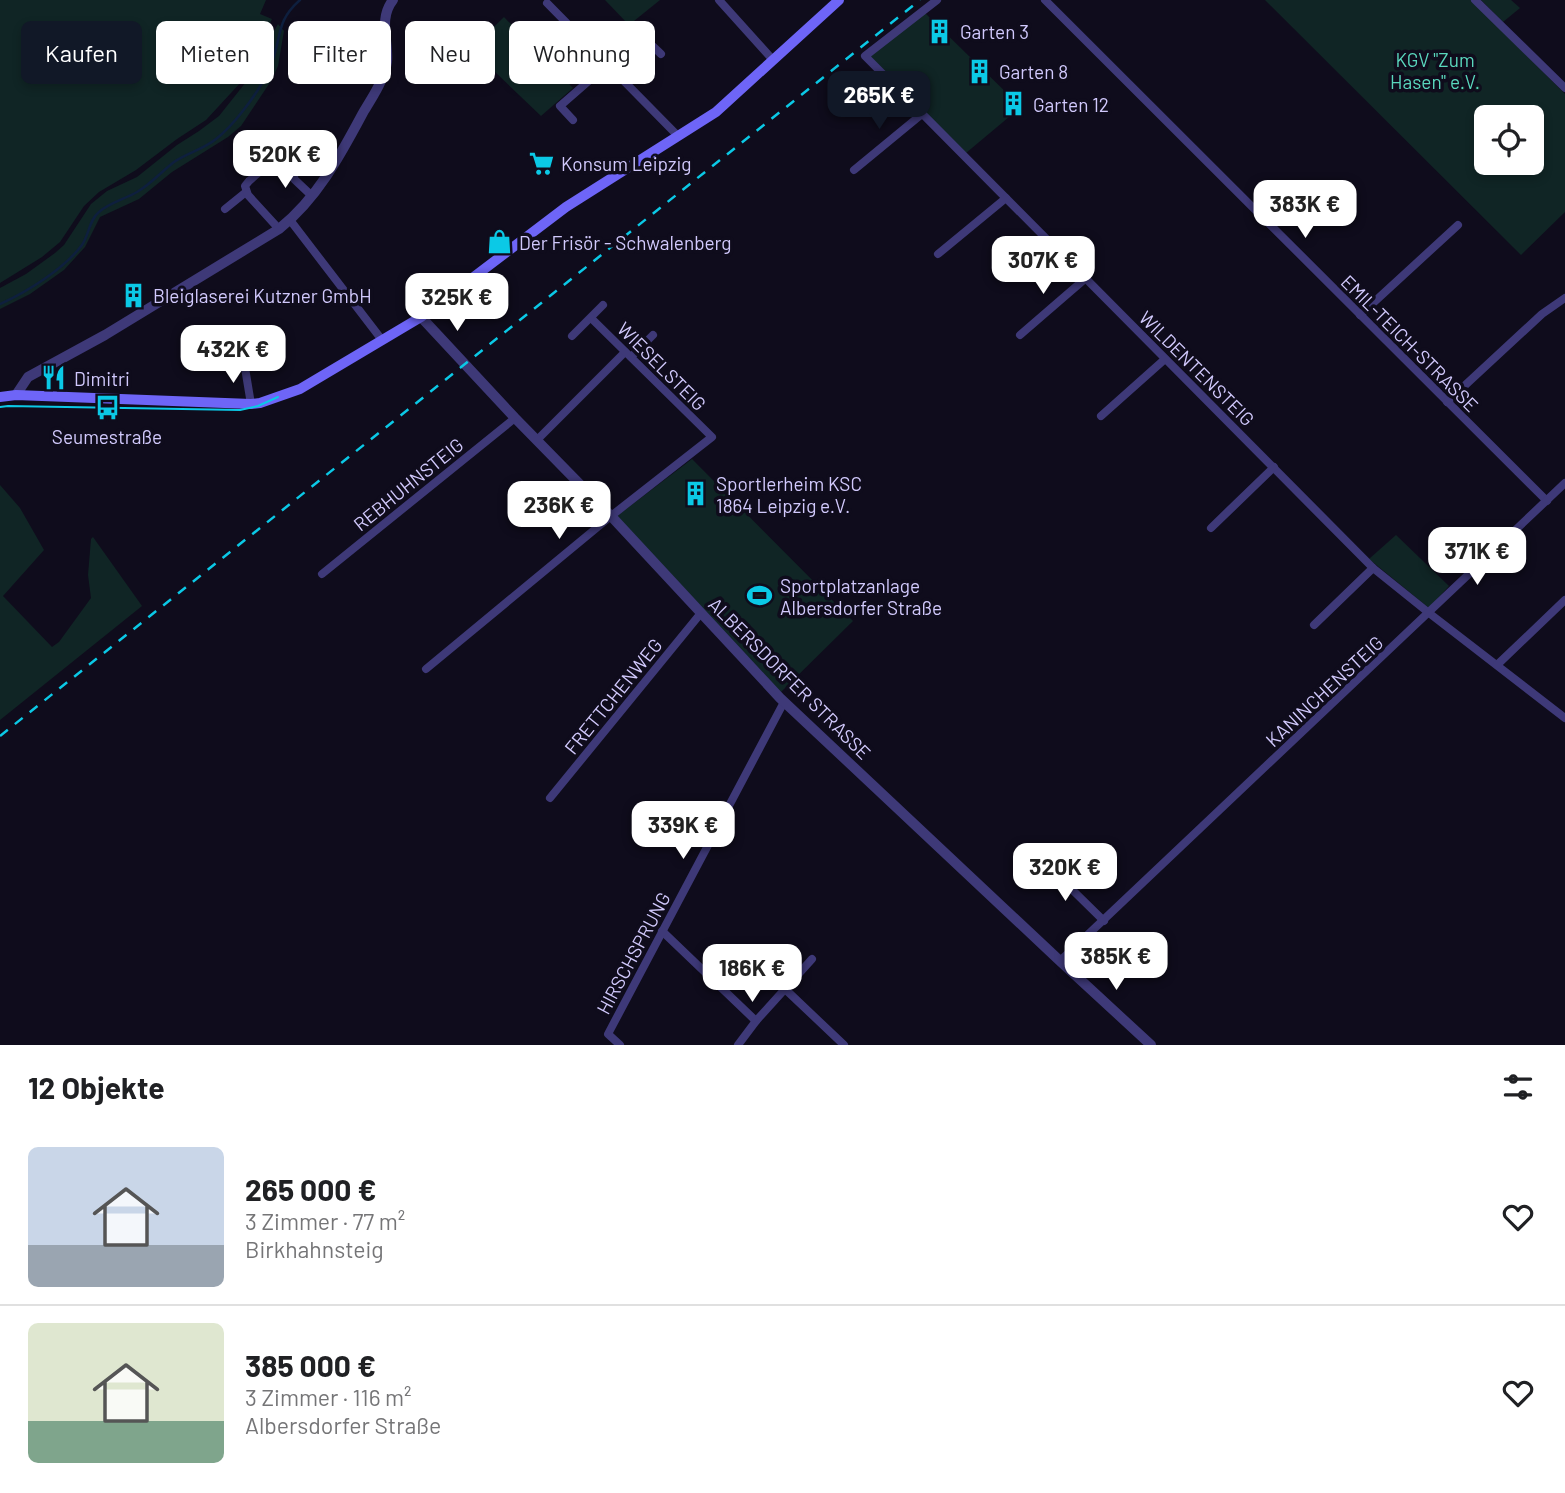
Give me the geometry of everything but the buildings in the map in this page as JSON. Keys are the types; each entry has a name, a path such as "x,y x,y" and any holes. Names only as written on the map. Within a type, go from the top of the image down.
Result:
{"main road":[{"path":"0,397 16,395 251,404 300,388 421,317 566,207 716,112 839,0"}],"street":[{"path":"719,0 773,60"},
{"name":"WILDENTENSTEIG","path":"937,0 864,56 1373,568 1565,718"},
{"name":"EMIL-TEICH-STRASSE","path":"1045,0 1546,501"},
{"path":"1475,0 1565,88"},
{"path":"16,395 28,377 105,335 290,220 312,196 337,161 376,90 387,64 384,19 388,2"},
{"path":"547,3 564,21"},
{"path":"655,48 661,54"},
{"path":"573,120 560,106 585,84"},
{"path":"626,84 678,136"},
{"path":"854,170 922,114"},
{"path":"279,229 246,191 245,186 249,181 285,154 291,156 294,162 294,179 312,196"},
{"path":"225,209 246,191"},
{"path":"938,254 1006,198"},
{"path":"290,220 382,340"},
{"path":"1360,315 1458,225"},
{"path":"1020,335 1086,278"},
{"path":"1447,402 1542,314 1565,298"},
{"name":"WIESELSTEIG","path":"572,336 603,305"},
{"name":"ALBERSDORFER STRASSE","path":"421,317 784,702 1151,1045"},
{"name":"WIESELSTEIG","path":"591,318 712,437 611,516"},
{"path":"537,440 653,335"},
{"path":"210,364 237,364 276,346"},
{"path":"1101,416 1165,359"},
{"path":"244,362 251,404"},
{"name":"REBHUHNSTEIG","path":"322,574 515,418"},
{"path":"1211,528 1274,467"},
{"name":"KANINCHENSTEIG","path":"1060,961 1565,483"},
{"path":"426,669 611,516"},
{"path":"1314,625 1373,568"},
{"path":"1497,665 1565,600"},
{"name":"FRETTCHENWEG","path":"550,798 701,613"},
{"name":"HIRSCHSPRUNG","path":"620,1045 608,1034 784,702"},
{"path":"1047,865 1104,921"},
{"path":"662,931 756,1021"},
{"path":"738,1045 756,1021 812,960"},
{"path":"785,989 844,1045"}],"green space":[{"path":"0,0 266,0 260,14 272,19 271,21 156,21 156,84 239,84 206,120 136,170 99,192 84,206 60,242 42,257 0,283"},
{"path":"605,0 660,0 634,21 625,21"},
{"name":"KGV \"Zum Hasen\" e.V.","path":"1265,0 1471,0 1565,94 1565,212 1521,255"},
{"path":"1481,0 1511,0 1520,8 1503,22"},
{"path":"924,12 1021,107 966,153 869,57"},
{"path":"504,17 509,22 509,84 569,84 573,88 541,116 495,72 495,26"},
{"path":"278,24 284,31 274,75 274,31"},
{"path":"244,84 269,84 241,126 228,137 172,172 139,199 100,217 85,247 64,270 30,294 0,309 0,288 26,274 64,245 91,204 107,191 137,177 219,116"},
{"name":"Sportplatzanlage Albersdorfer Straße","path":"692,459 853,621 781,692 617,516"},
{"path":"0,485 20,508 44,550 3,596 52,647 59,642 91,598 88,575 93,537 142,606 0,720"},
{"path":"1396,535 1449,586 1429,608 1369,559"}],"waterway":[{"path":"0,304 22,293 65,263 82,245 93,219 103,209 142,189 174,162 211,142 226,130 263,81 272,62 283,22 300,0"}],"tram line":[{"path":"0,407 240,410 278,397"}],"railway":[{"path":"0,736 920,0"}],"place":[{"name":"Garten 3","path":"940,31"},
{"name":"Garten 8","path":"979,71"},
{"name":"Garten 12","path":"1013,104"},
{"name":"Konsum Leipzig","path":"541,163"},
{"name":"Der Frisör - Schwalenberg","path":"499,242"},
{"name":"Bleiglaserei Kutzner GmbH","path":"133,295"},
{"name":"Dimitri","path":"54,378"},
{"name":"Seumestraße","path":"107,408"},
{"name":"Sportlerheim KSC 1864 Leipzig e.V.","path":"696,494"},
{"name":"Sportplatzanlage Albersdorfer Straße","path":"760,596"}]}
